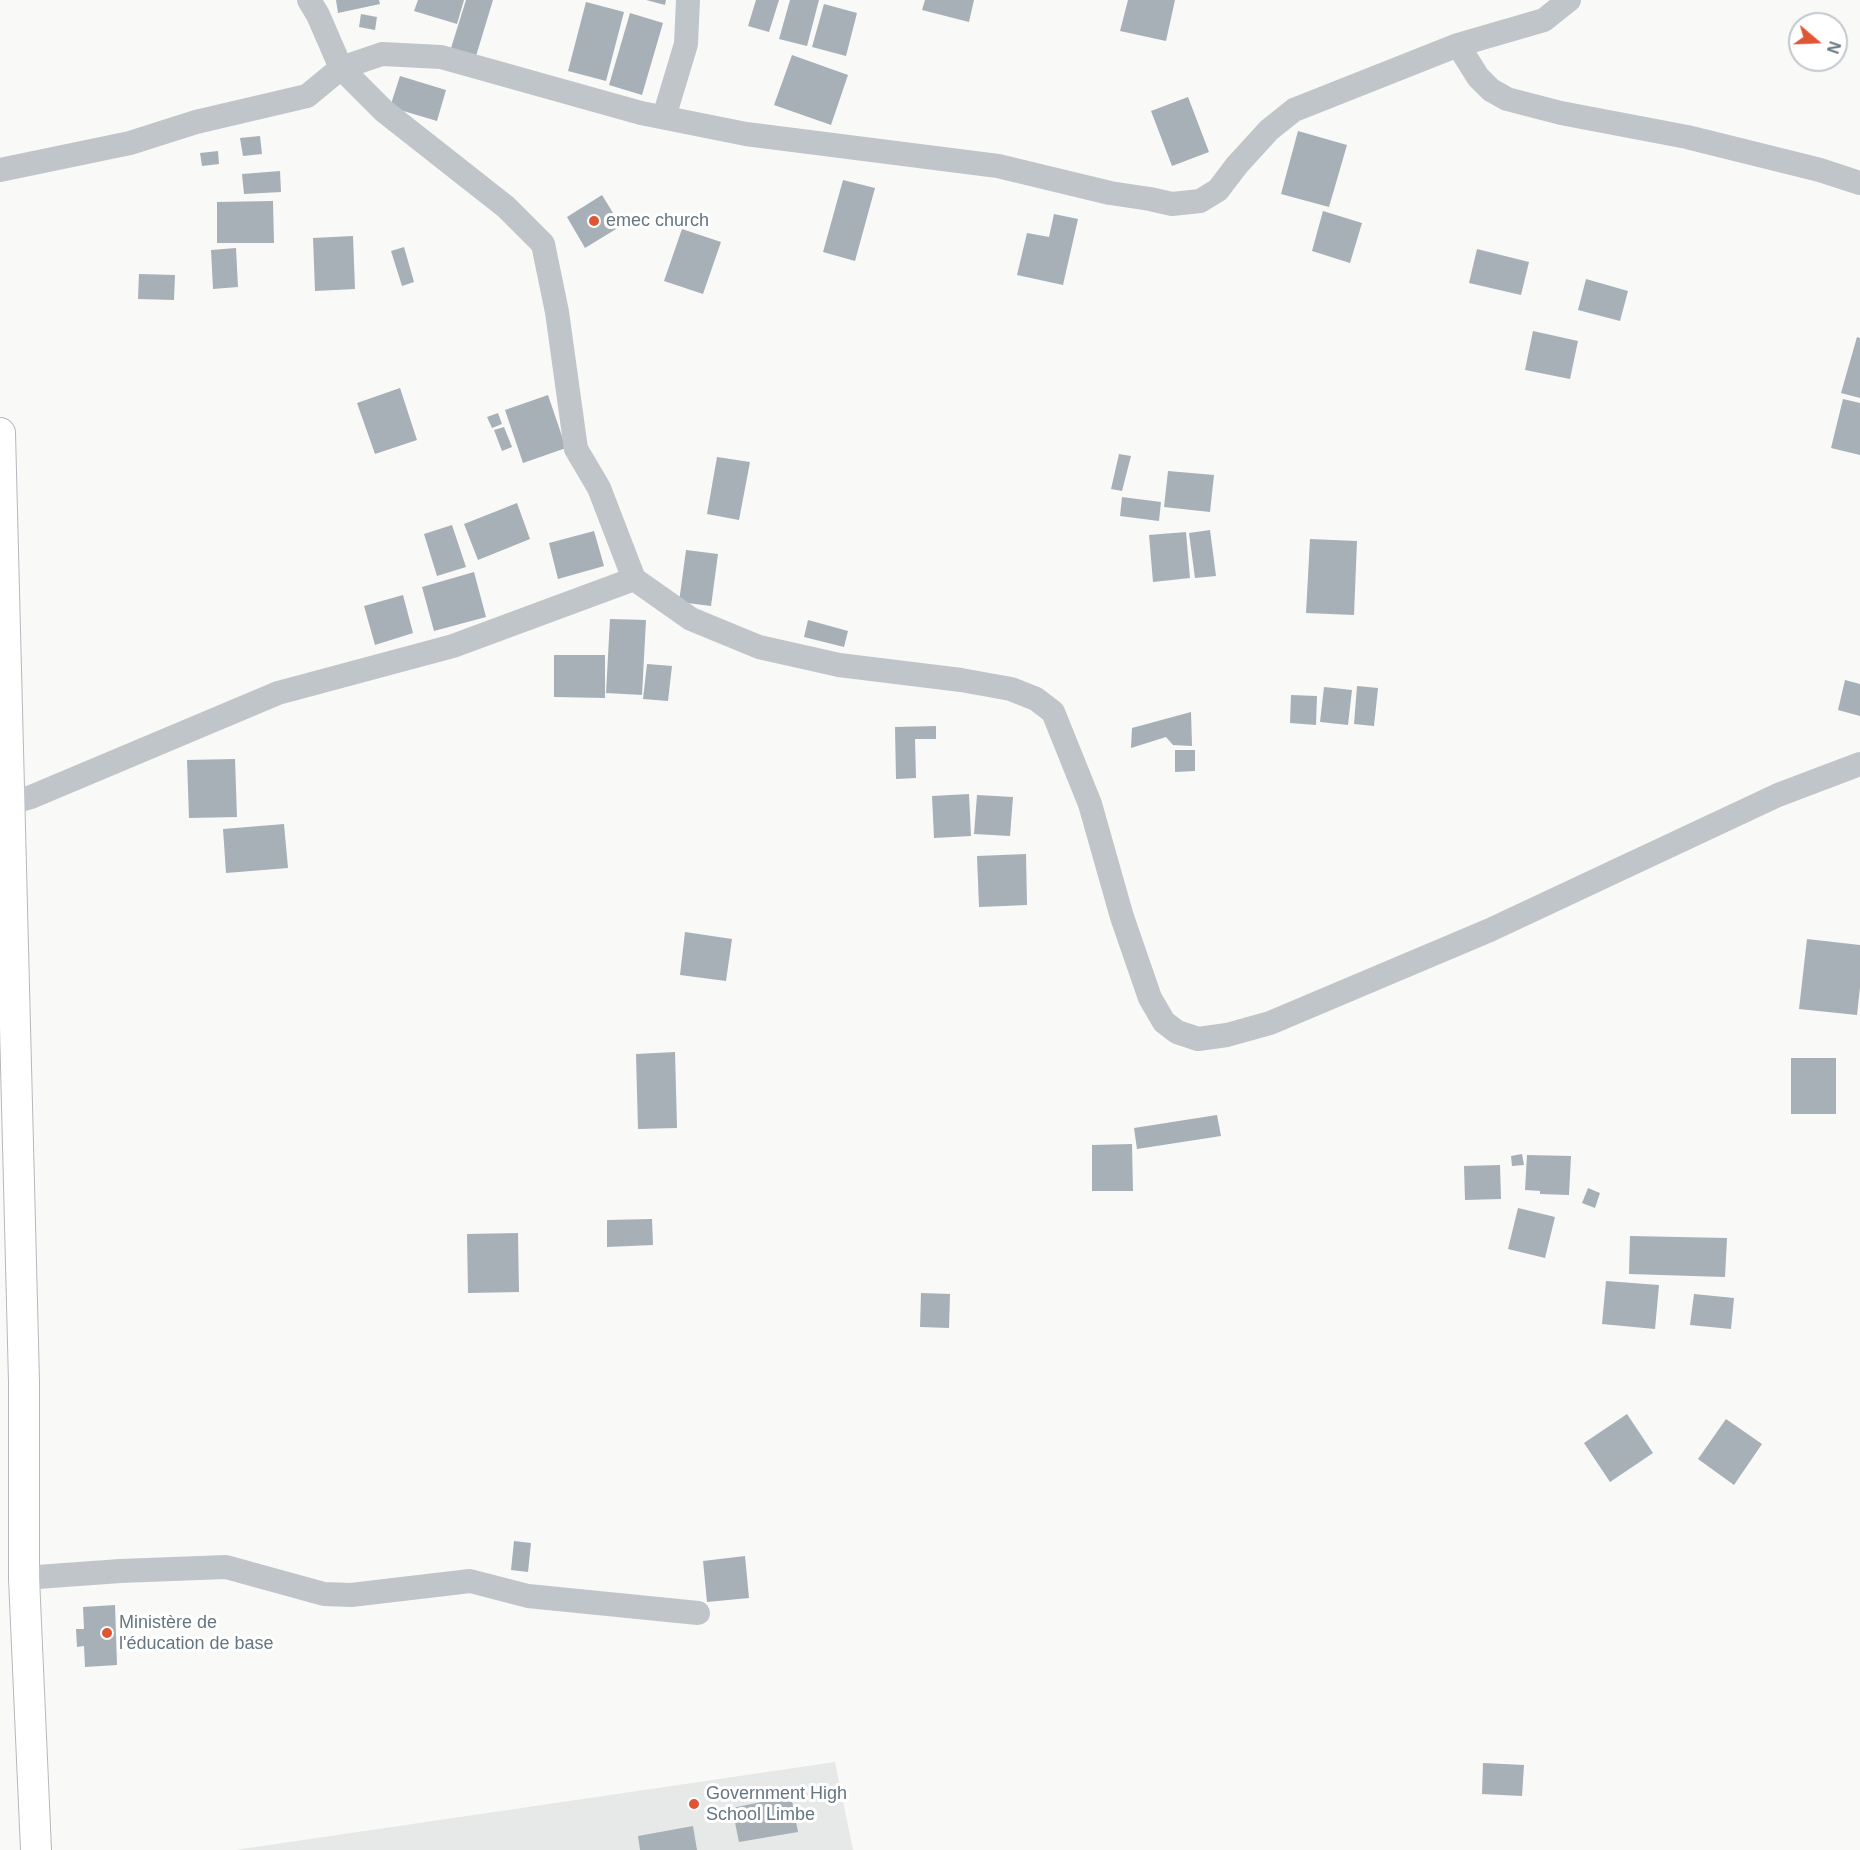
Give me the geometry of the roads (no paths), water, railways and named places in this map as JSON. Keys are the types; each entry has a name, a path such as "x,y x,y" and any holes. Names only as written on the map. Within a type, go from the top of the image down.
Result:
{"main road":[{"path":"0,433 7,818 24,1382 24,1578 36,1850"}],"street":[{"path":"309,0 341,68 384,111 507,207 543,244 557,312 576,449 599,488 634,579 691,619 759,647 839,665 961,680 1011,689 1036,699 1053,712 1090,804 1122,917 1150,998 1164,1022 1177,1032 1197,1039 1227,1035 1270,1023 1490,930 1778,795 1860,764"},
{"path":"664,117 686,44 688,0"},
{"path":"0,170 130,143 196,122 307,96 341,68 382,54 441,57 641,113 746,134 998,166 1110,193 1172,204 1200,201 1218,190 1269,130 1294,110 1458,45 1544,20 1569,0"},
{"path":"1458,45 1478,77 1491,90 1507,99 1561,113 1687,137 1820,170 1860,183"},
{"path":"7,818 41,793 278,693 453,645 634,579"},
{"path":"24,1578 120,1571 226,1568 324,1594 351,1595 470,1581 528,1596 698,1613"}],"place":[{"name":"emec church","path":"594,221"},
{"name":"Ministère de l'éducation de base","path":"107,1633"},
{"name":"Government High School Limbe","path":"694,1804"}]}
